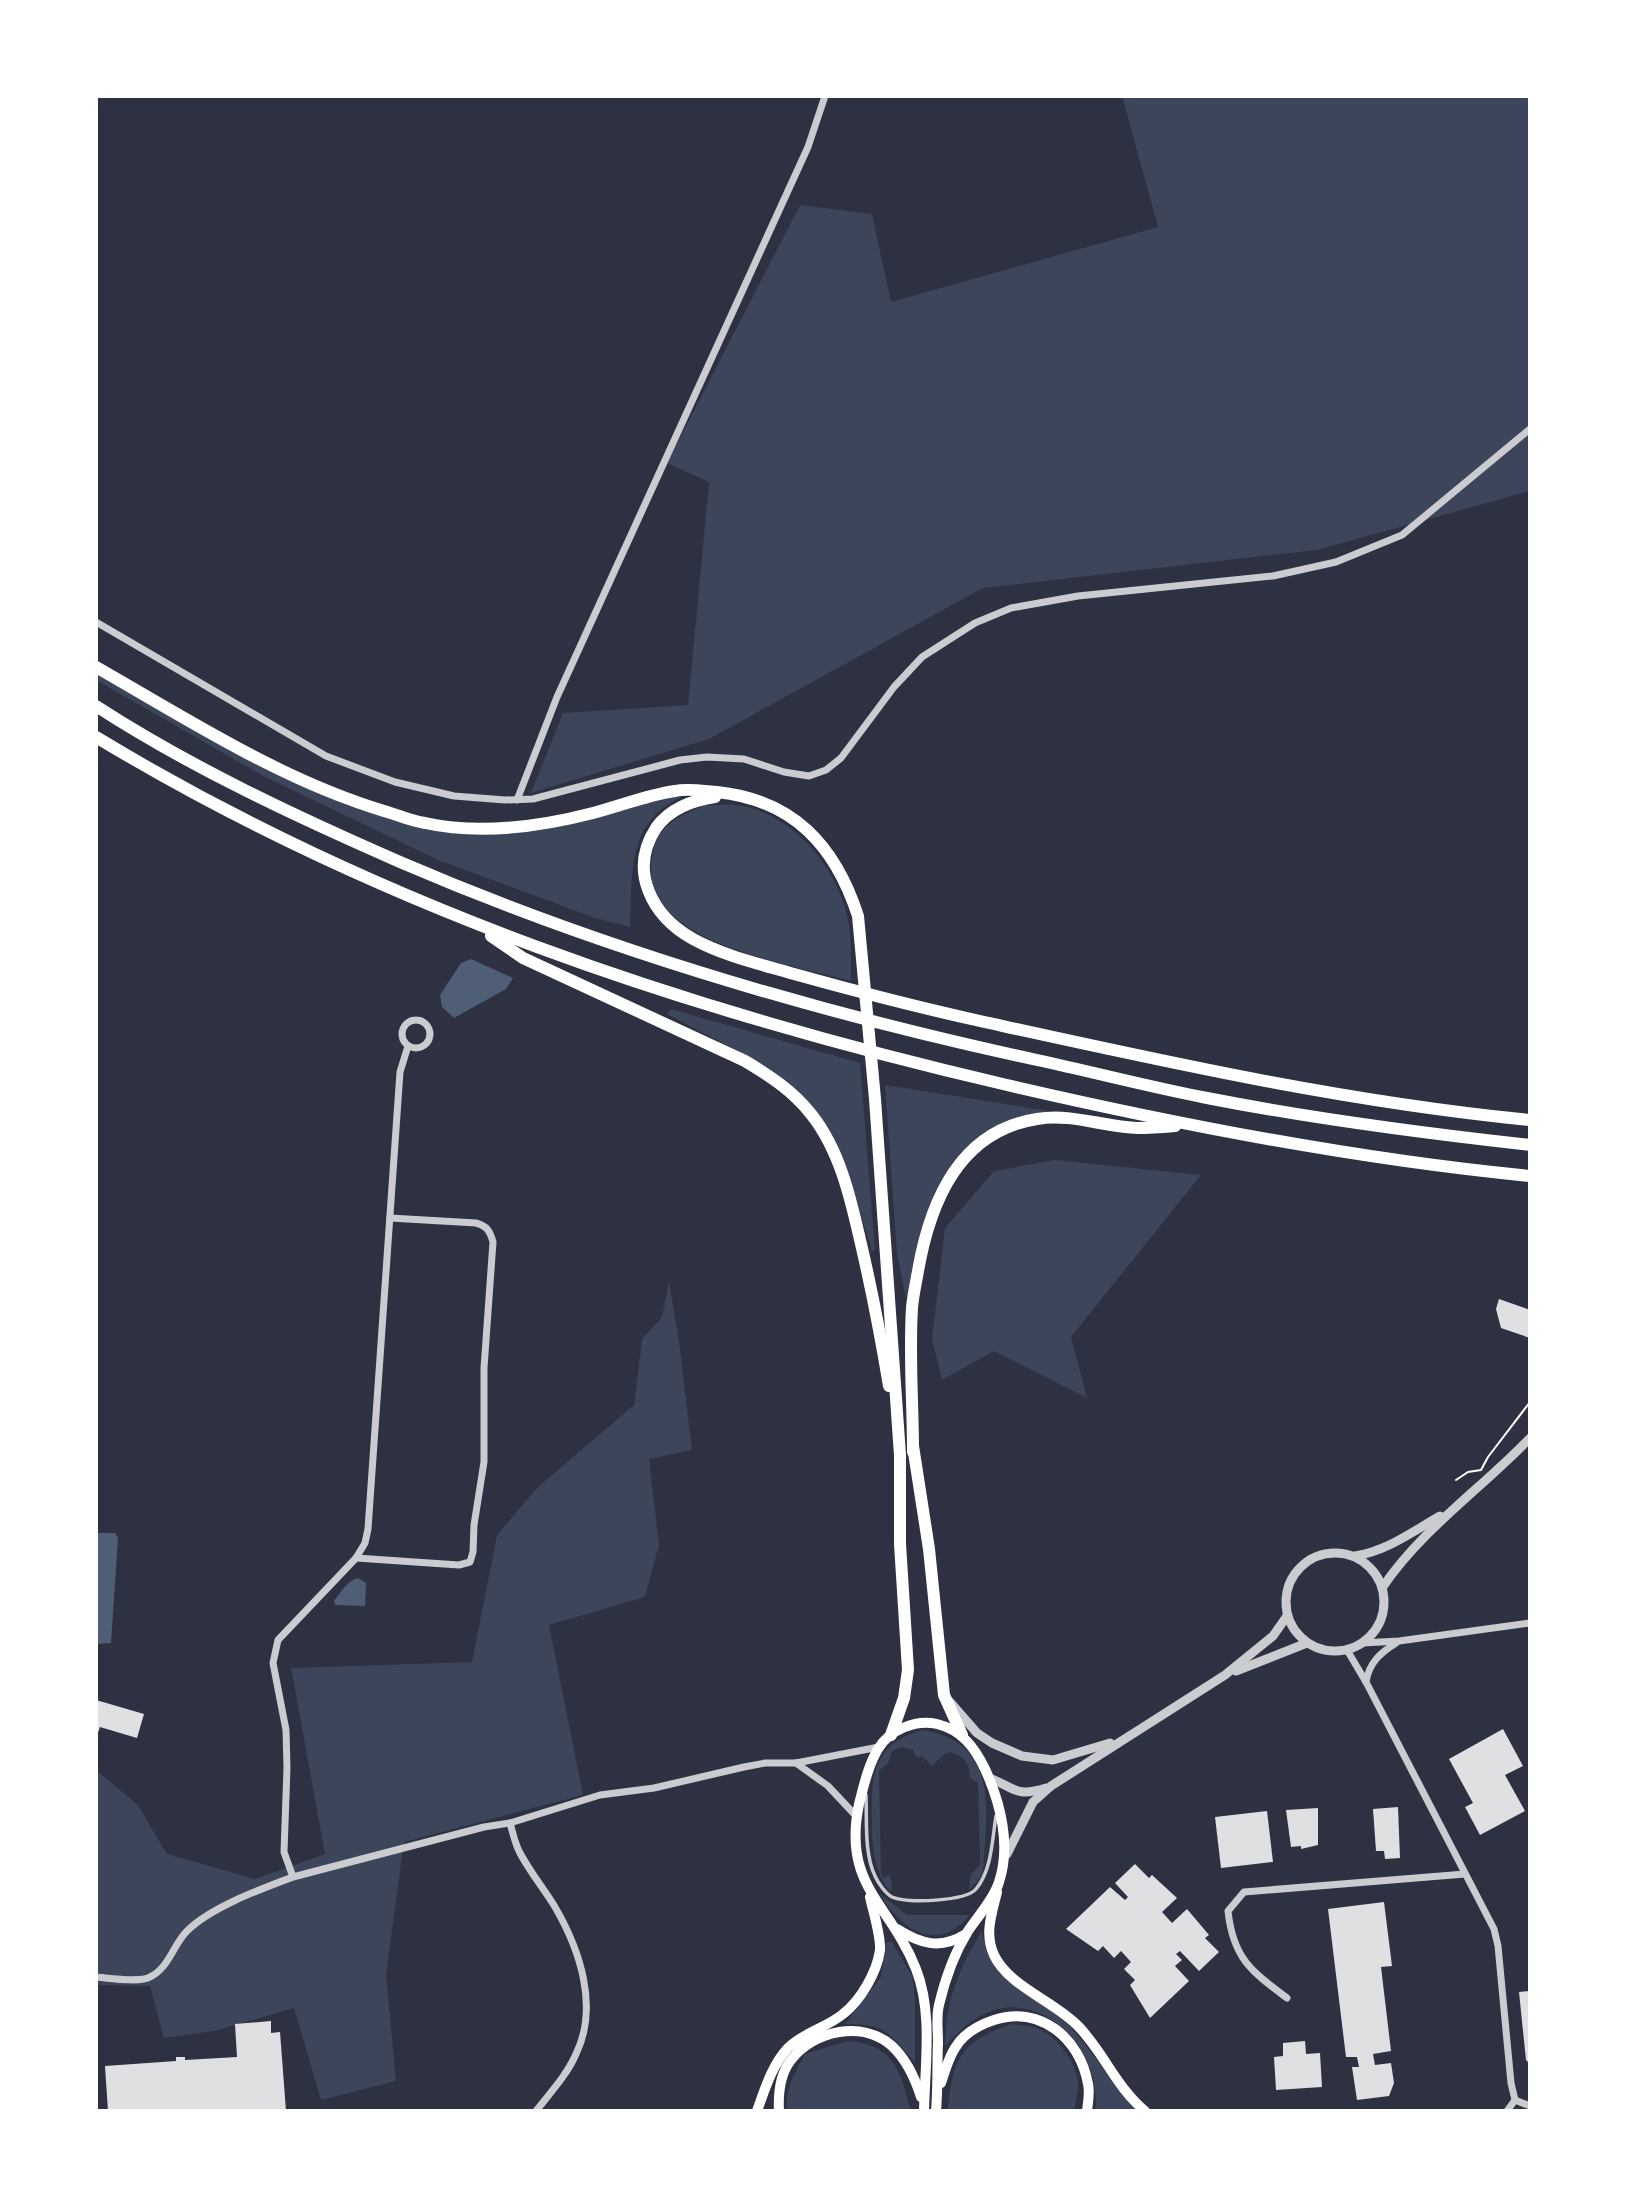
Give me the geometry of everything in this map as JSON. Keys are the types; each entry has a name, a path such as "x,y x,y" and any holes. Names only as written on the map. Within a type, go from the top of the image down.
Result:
{"highway":[{"path":"96,667 265,763 350,801 425,823 477,829 534,825 677,790 740,795 774,807 805,827 830,854 849,888 858,916 891,1311 907,1453"},
{"path":"96,706 225,779 355,842 469,891 627,949 856,1018 1145,1086 1329,1119 1530,1145"},
{"path":"96,737 250,824 337,866 477,926 608,973 841,1043 1092,1105 1384,1158 1530,1176"},
{"path":"740,795 704,799 676,808 658,826 646,845 643,871 652,902 668,921 691,938 710,947 744,960 889,1000 1177,1064 1438,1111 1530,1120"},
{"path":"477,926 523,958 745,1060 792,1094 812,1115 834,1152 854,1214 929,1549 944,1695 962,1735"},
{"path":"891,1735 904,1698 908,1670 900,1544 907,1453 912,1307 922,1250 937,1199 955,1168 978,1144 1004,1129 1035,1119 1060,1117 1137,1128 1194,1125"}],"main road":[{"path":"924,2110 925,2006 916,1969 894,1928 869,1891 860,1872 855,1845 857,1817 866,1776 879,1747 891,1735 911,1725 926,1722 941,1725 962,1735 978,1753 998,1803 1007,1854 991,1917 989,1940 995,1957 1007,1972 1079,2026 1130,2099 1145,2111"},
{"path":"936,2111 938,2009 948,1972 966,1934 999,1885"},
{"path":"757,2111 773,2069 787,2050 802,2036 843,2015 872,1976 880,1948 869,1891"},
{"path":"894,1928 919,1942 953,1942 966,1934"},
{"path":"937,2096 956,2046 969,2032 984,2023 1004,2017 1025,2017 1045,2021 1066,2037 1079,2059 1088,2085 1087,2111"},
{"path":"779,2111 780,2086 790,2061 824,2036 852,2030 890,2045 906,2062 915,2079 924,2110"}],"street":[{"path":"517,800 557,696 808,147 825,96"},
{"path":"96,622 326,756 395,782 454,796 533,799 680,760 707,757 744,759 784,772 809,776 826,770 841,758 894,687 922,657 975,623 1011,608 1078,596 1273,576 1336,562 1402,535 1530,429"},
{"path":"293,1877 284,1852 286,1730 273,1663 278,1640 356,1558 365,1543 400,1072 408,1046"},
{"path":"356,1558 459,1565 470,1562 484,1462 484,1368 493,1242 491,1233 485,1225 476,1223 390,1218"},
{"path":"1382,1588 1402,1559 1450,1510 1530,1438"},
{"path":"1355,1556 1376,1574 1382,1588 1383,1614 1374,1633 1347,1650 1327,1651 1307,1643 1292,1627 1287,1616 1285,1599 1289,1584 1300,1566 1317,1556 1335,1552 1355,1556 1370,1554 1390,1546 1450,1510"},
{"path":"1007,1854 1033,1802 1051,1786 1225,1675 1273,1636 1287,1616"},
{"path":"1362,1643 1399,1641 1530,1623"},
{"path":"1366,1682 1368,1670 1375,1659 1399,1641"},
{"path":"1225,1675 1307,1643"},
{"path":"1347,1650 1494,1929 1515,2100 1507,2111"},
{"path":"944,1695 977,1733 1022,1756 1052,1759 1098,1748 1131,1734"},
{"path":"96,1978 147,1979 159,1971 187,1931 218,1909 293,1877 484,1827 510,1823 600,1795 654,1788 765,1763 796,1763 879,1747"},
{"path":"796,1763 828,1786 857,1817"},
{"path":"989,1778 1008,1789 1031,1793 1051,1786"},
{"path":"510,1823 519,1852 555,1908 575,1947 587,1999 584,2029 577,2053 567,2072 536,2111"},
{"path":"1287,1998 1251,1970 1230,1935 1228,1911 1244,1892 1465,1874"},
{"path":"1515,2100 1530,2105"}],"lane":[{"path":"866,1776 867,1833 875,1876 888,1894 900,1899 960,1898 975,1890 989,1865 998,1803"}],"path":[{"path":"1456,1480 1468,1472 1481,1471 1488,1457 1530,1402"}],"shaded area":[{"path":"1122,96 1530,96 1530,491 1317,550 983,588 709,739 531,793 563,713 688,705 709,482 667,463 800,205 872,214 891,302 1158,227"},
{"path":"96,673 263,765 348,806 424,828 477,834 641,805 687,793 655,816 638,843 633,871 630,927 595,918 438,860 265,777 96,680"},
{"path":"705,805 739,805 762,812 796,832 810,846 833,879 847,915 851,981 774,962 718,943 673,916 658,899 652,884 651,868 658,838 663,830 678,818"},
{"path":"471,959 513,978 506,989 454,1018 442,1007 440,995 461,963"},
{"path":"671,1009 860,1063 875,1250 872,1251 853,1190 827,1128 747,1056 667,1014"},
{"path":"885,1085 1049,1111 1012,1121 983,1135 961,1154 944,1177 931,1204 921,1233 906,1299 897,1254"},
{"path":"1055,1160 1201,1175 1071,1337 1087,1398 994,1351 942,1380 932,1339 945,1228 994,1171"},
{"path":"669,1281 692,1450 649,1459 659,1545 645,1597 549,1625 583,1795 404,1842 386,1974 396,2081 321,2100 294,2008 214,2031 164,2038 150,1986 96,1985 96,1770 137,1804 167,1854 255,1879 325,1854 291,1668 472,1662 497,1535 537,1488 634,1405 642,1339 662,1317"},
{"path":"96,1533 115,1533 118,1538 111,1643 96,1644"},
{"path":"358,1578 366,1583 365,1606 335,1605 334,1601 344,1587"},
{"path":"923,1730 948,1737 965,1749 977,1764 983,1783 986,1825 983,1870 981,1877 969,1890 971,1874 980,1865 978,1783 970,1778 965,1761 950,1752 932,1766 922,1756 917,1758 913,1750 901,1747 892,1751 888,1763 879,1771 881,1874 884,1878 890,1874 890,1891 877,1867 873,1842 872,1792 878,1765 893,1744"},
{"path":"879,1893 907,1915 970,1915 957,1927 944,1933 920,1933 897,1917"},
{"path":"982,1931 996,1967 1019,1989 1061,2018 1074,2031 1138,2111 1095,2111 1091,2072 1082,2053 1070,2036 1055,2022 1037,2012 1018,2008 998,2009 968,2024 945,2046 948,2014 955,1986"},
{"path":"886,1942 892,1942 912,1976 915,1999 915,2063 893,2037 879,2028 845,2024 881,1977"},
{"path":"1012,2024 1031,2026 1042,2031 1064,2049 1078,2083 1074,2111 948,2111 953,2077 962,2054 981,2037"},
{"path":"848,2041 876,2048 886,2054 899,2072 911,2111 788,2111 789,2089 805,2054"}],"building":[{"path":"1499,1299 1530,1310 1530,1338 1501,1328 1496,1309"},
{"path":"96,1700 144,1714 137,1738 100,1727 96,1738"},
{"path":"1503,1729 1523,1766 1505,1775 1525,1811 1480,1835 1465,1807 1473,1803 1449,1759"},
{"path":"1398,1807 1400,1858 1385,1859 1384,1851 1376,1851 1373,1809"},
{"path":"1318,1808 1318,1845 1301,1849 1301,1846 1291,1847 1286,1810"},
{"path":"1267,1811 1273,1862 1221,1868 1215,1817"},
{"path":"1135,1864 1149,1878 1152,1875 1177,1898 1162,1912 1172,1923 1187,1909 1209,1935 1205,1938 1219,1952 1199,1971 1180,1951 1176,1954 1182,1960 1175,1966 1189,1981 1150,2018 1130,1985 1135,1980 1124,1969 1131,1962 1121,1951 1114,1958 1103,1946 1098,1951 1066,1929 1110,1887 1125,1900 1128,1897 1115,1883"},
{"path":"1384,1902 1392,1966 1381,1967 1391,2051 1373,2054 1375,2065 1391,2063 1394,2083 1389,2096 1357,2100 1352,2067 1359,2067 1357,2057 1346,2057 1328,1909"},
{"path":"1530,1991 1530,2064 1526,2060 1519,1992"},
{"path":"271,2021 271,2033 280,2032 286,2111 108,2111 105,2066 176,2061 176,2057 185,2057 185,2060 237,2057 235,2024"},
{"path":"1305,2041 1306,2054 1320,2053 1322,2087 1276,2090 1274,2057 1283,2056 1283,2043"}]}
